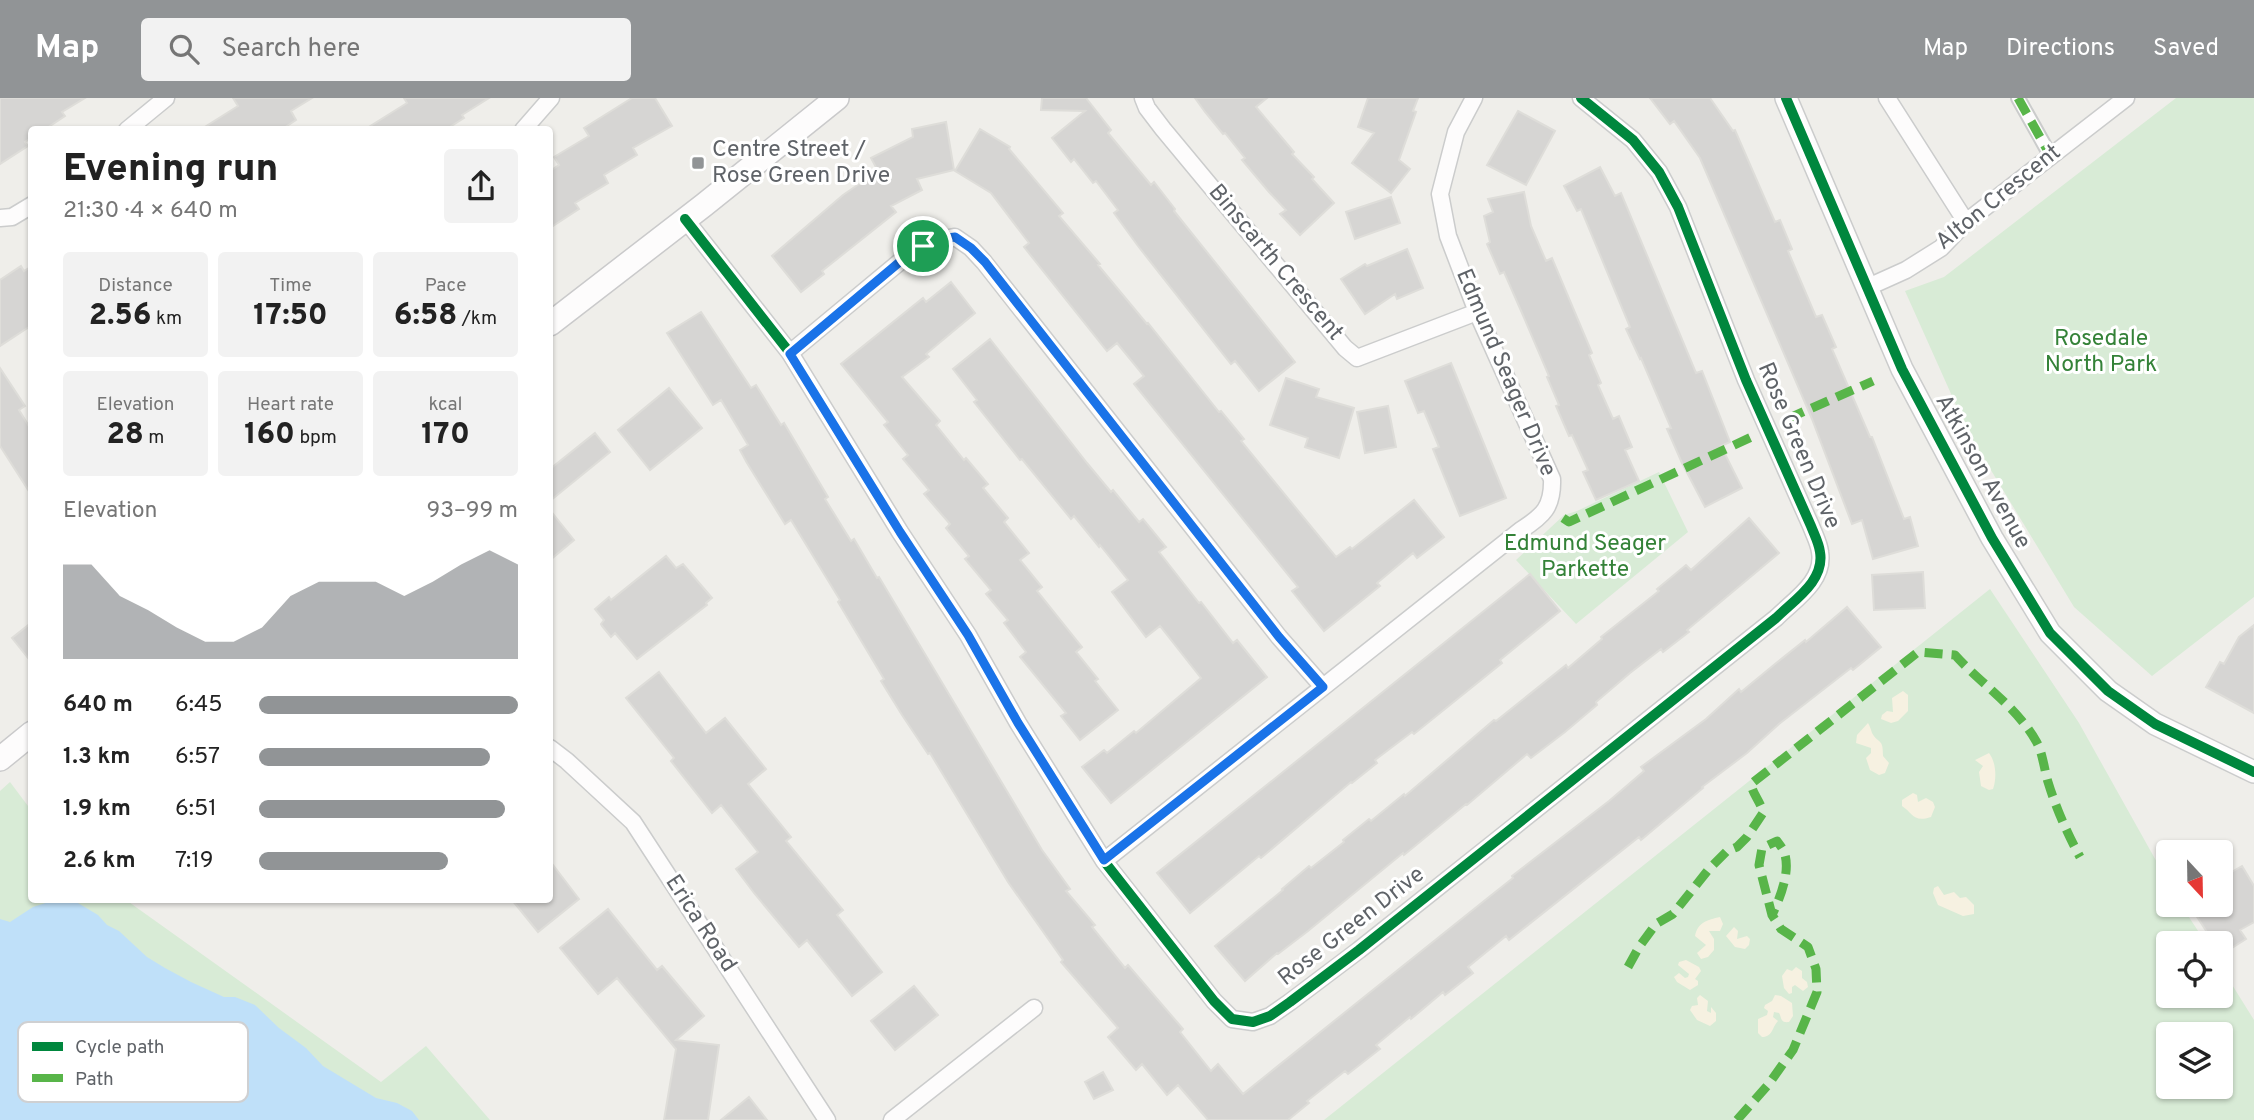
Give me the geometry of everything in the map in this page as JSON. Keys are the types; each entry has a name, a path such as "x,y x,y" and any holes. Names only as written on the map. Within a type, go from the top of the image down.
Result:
{"main road":[{"path":"553,322 837,98"},
{"path":"0,759 28,736"}],"street":[{"path":"132,126 166,98"},
{"path":"526,126 551,98"},
{"name":"Binscarth Crescent","path":"1143,98 1147,108 1172,140 1345,348 1357,358 1477,312"},
{"name":"Edmund Seager Drive","path":"1104,860 1521,530 1541,517 1553,496 1552,479 1477,312 1448,236 1440,194 1456,132 1474,98"},
{"name":"Rose Green Drive","path":"685,219 790,354 900,532 968,635 1037,755 1104,860 1214,1000 1232,1019 1252,1022 1270,1016 1359,950 1776,618 1811,585 1821,567 1820,551 1746,380 1678,207 1659,172 1633,141 1581,98"},
{"name":"Atkinson Avenue","path":"1786,98 1902,369 1992,538 2050,633 2108,691 2155,724 2254,772"},
{"path":"1887,98 1966,222"},
{"path":"2018,98 2050,155"},
{"name":"Alton Crescent","path":"1866,288 1906,270 1941,248 1966,222 2126,98"},
{"path":"1,218 12,216 28,207"},
{"path":"790,354 902,260 923,246 955,237 985,262 1279,637 1323,687"},
{"name":"Erica Road","path":"553,750 633,822 827,1120"},
{"path":"892,1120 1034,1008"}],"green space":[{"name":"Rosedale North Park","path":"2176,98 2254,98 2254,597 2152,676 2074,607 1969,434 1905,291 1944,277"},
{"name":"Edmund Seager Parkette","path":"1659,472 1688,532 1576,624 1516,560 1564,515"},
{"path":"1990,589 2079,723 2156,861 2156,917 2189,917 2198,931 2156,931 2156,1008 2233,1008 2233,986 2254,1020 2254,1120 1324,1120"},
{"path":"10,782 28,806 28,903 130,903 381,1082 426,1046 490,1120 0,1120 0,791"}],"sand":[{"path":"1903,691 1908,695 1908,711 1898,721 1891,723 1881,719 1887,711 1893,712 1892,698"},
{"path":"1868,723 1889,763 1885,773 1879,775 1870,770 1866,758 1871,753 1871,748 1856,743 1857,735"},
{"path":"1989,753 1995,775 1993,789 1989,790 1981,786 1979,772 1983,766 1975,760"},
{"path":"1913,793 1917,795 1918,802 1926,798 1933,802 1935,807 1931,817 1917,818 1902,806 1902,800"},
{"path":"1938,886 1944,895 1954,892 1960,898 1966,897 1974,905 1974,914 1963,916 1938,905 1933,893"},
{"path":"1720,917 1723,924 1720,931 1709,931 1714,939 1714,950 1708,957 1701,959 1697,953 1706,945 1695,936 1696,931 1704,922"},
{"path":"1734,927 1738,931 1737,939 1747,936 1750,939 1745,949 1735,947 1726,936"},
{"path":"1686,960 1701,971 1695,979 1698,985 1690,990 1674,977 1679,973 1685,978 1688,977 1689,974 1678,965"},
{"path":"1796,967 1802,971 1802,978 1808,987 1803,991 1795,985 1789,994 1784,988 1782,976 1787,969 1792,971"},
{"path":"1700,995 1708,1001 1707,1011 1711,1013 1711,1007 1716,1013 1716,1021 1710,1026 1697,1020 1690,1010 1692,1006 1698,1005 1697,998"},
{"path":"1775,995 1792,1003 1793,1016 1789,1022 1784,1022 1779,1013 1774,1012 1773,1017 1778,1021 1770,1034 1762,1037 1758,1033 1758,1019 1767,1015 1765,1005 1772,1001"}],"water":[{"path":"46,903 78,903 98,915 147,957 165,968 224,997 235,997 255,1005 323,1066 376,1098 397,1103 412,1111 419,1120 0,1120 0,919 10,922 33,907"}],"building":[{"path":"0,98 85,98 62,112 65,116 50,126 28,126 28,140 25,142 28,146 0,164"},
{"path":"233,98 312,98 291,111 296,120 287,126 206,126 238,106"},
{"path":"404,98 489,98 462,115 464,118 451,126 370,126 407,103"},
{"path":"632,98 655,98 672,126 633,148 637,155 604,175 608,183 575,203 579,209 553,226 553,169 559,165 554,157 589,136 584,128"},
{"path":"1042,98 1086,98 1111,130 1108,133 1151,185 1154,182 1174,211 1295,362 1259,391 1235,361 1231,364 1138,246 1114,213 1118,210 1096,181 1093,183 1074,159 1071,162 1052,138 1085,111 1041,110"},
{"path":"1195,98 1267,98 1256,107 1334,203 1300,235 1280,214 1286,210 1242,160 1245,158"},
{"path":"1368,98 1418,98 1413,111 1416,112 1399,160 1410,169 1391,193 1352,163 1374,133 1358,127"},
{"path":"1650,98 1710,98 1733,131 1735,130 1775,222 1780,220 1792,249 1788,251 1816,317 1822,315 1836,347 1832,349 1872,437 1904,519 1910,517 1918,546 1873,559 1862,520 1852,524 1812,419 1700,158 1674,121 1670,124"},
{"path":"1518,111 1555,131 1526,185 1487,165"},
{"path":"946,122 954,170 917,179 922,190 891,206 896,212 822,271 824,274 801,292 772,256 843,195 878,171 871,158 913,137 912,129"},
{"path":"980,129 1010,147 1063,213 1059,216 1244,439 1241,441 1336,557 1350,547 1352,549 1414,500 1444,537 1417,558 1413,553 1377,583 1380,586 1324,631 1292,591 1298,587 1134,384 1144,376 1117,343 1107,351 1024,247 1029,243 991,193 955,171"},
{"path":"1600,167 1615,196 1621,193 1696,373 1702,371 1730,442 1721,446 1742,488 1705,507 1667,429 1671,428 1626,329 1630,327 1581,209 1577,211 1564,186"},
{"path":"1524,192 1531,226 1546,261 1552,258 1592,353 1589,355 1601,383 1598,385 1613,419 1619,416 1632,447 1625,450 1639,481 1596,500 1583,472 1588,470 1556,406 1559,405 1547,377 1549,376 1504,272 1500,274 1487,244 1490,242 1484,216 1493,212 1488,199"},
{"path":"1391,197 1400,223 1355,239 1346,212"},
{"path":"1407,249 1423,288 1397,299 1395,294 1365,314 1341,279 1365,264 1367,266"},
{"path":"21,266 24,271 28,268 28,328 0,346 0,280"},
{"path":"951,282 975,313 926,354 929,357 902,377 940,421 936,425 964,460 966,458 988,484 983,488 1008,518 1004,522 1029,553 1020,560 1042,587 1037,591 1082,647 1076,652 1118,710 1080,740 1061,716 1066,713 1020,657 1026,652 1004,623 1008,620 986,594 991,590 965,559 969,556 946,528 950,524 924,494 929,490 903,459 908,455 884,425 888,422 841,364 923,298 926,302"},
{"path":"701,312 751,388 756,385 781,425 784,423 828,497 825,499 851,541 854,539 877,578 879,577 1042,850 1070,889 1066,891 1095,925 1092,927 1125,968 1128,965 1183,1029 1180,1032 1211,1071 1218,1064 1243,1094 1609,801 1644,771 1641,767 1706,719 1739,689 1741,692 1805,640 1806,642 1847,607 1881,647 1779,724 1641,840 1639,837 1509,940 1506,936 1468,967 1473,973 1445,995 1443,992 1411,1019 1410,1017 1376,1045 1380,1049 1348,1074 1345,1071 1288,1120 1208,1120 1178,1085 1167,1095 1142,1064 1136,1070 1108,1037 1118,1028 1061,962 1063,960 1008,882 930,753 928,754 902,715 838,602 840,600 791,520 785,524 747,463 740,450 748,445 721,400 713,405 667,333"},
{"path":"990,339 1111,492 1113,490 1139,522 1143,519 1166,547 1159,552 1199,603 1201,602 1233,643 1237,640 1267,677 1111,803 1082,767 1104,750 1107,753 1134,731 1136,733 1201,678 1160,626 1146,637 1112,592 1128,580 1074,516 1071,519 1022,459 1020,460 974,402 977,400 953,369"},
{"path":"1451,363 1506,498 1460,516 1433,449 1439,447 1424,411 1418,413 1405,381"},
{"path":"0,368 25,406 19,410 28,425 28,490 0,446"},
{"path":"1286,378 1319,389 1316,397 1354,408 1339,458 1305,447 1308,438 1270,425"},
{"path":"669,388 702,428 650,470 618,430"},
{"path":"1388,406 1396,447 1365,453 1357,412"},
{"path":"595,433 610,452 553,499 553,467"},
{"path":"553,514 574,540 553,558"},
{"path":"1749,518 1779,553 1687,630 1689,632 1630,673 1565,732 1531,758 1527,754 1467,805 1404,855 1403,853 1245,981 1215,946 1309,866 1311,868 1369,819 1371,821 1404,794 1405,796 1494,720 1566,665 1568,668 1686,565 1691,570"},
{"path":"666,556 676,568 683,564 712,598 707,605 637,659 615,633 611,637 601,624 604,620 595,609 609,597 611,600"},
{"path":"1923,572 1925,608 1874,610 1872,575"},
{"path":"1530,574 1560,611 1500,660 1502,663 1414,734 1412,732 1375,760 1377,763 1190,913 1157,873"},
{"path":"28,625 28,658 12,638"},
{"path":"2254,625 2254,713 2206,687 2220,662 2224,664 2239,637"},
{"path":"659,672 706,733 725,718 766,769 748,784 791,837 786,841 843,910 837,915 882,972 852,996 807,940 799,947 754,893 736,869 758,852 721,805 712,813 671,761 674,758 626,698"},
{"path":"553,865 579,899 538,932 514,903 553,903"},
{"path":"2242,866 2254,886 2254,922 2240,930 2246,939 2233,947 2233,931 2206,931 2197,917 2233,917 2233,871"},
{"path":"608,909 657,970 662,966 704,1016 676,1040 719,1045 708,1120 664,1120 676,1049 617,978 598,994 560,948"},
{"path":"914,986 938,1015 895,1050 871,1021"},
{"path":"1103,1072 1113,1090 1094,1099 1085,1082"},
{"path":"749,1097 767,1120 721,1120"}],"marked path":[{"path":"2018,98 2050,155"},
{"path":"1787,419 1873,381"},
{"path":"1563,518 1569,522 1758,434"},
{"path":"1628,967 1656,924 1673,914 1709,869 1727,851 1737,847 1747,837 1763,813 1751,784 1918,652 1955,655 2028,728 2042,756 2048,782 2066,830 2080,857"},
{"path":"1737,1120 1768,1085 1793,1050 1817,992 1816,969 1808,947 1781,929 1772,915 1759,865 1762,848 1777,841 1784,853 1786,870 1772,915"}],"cycle path":[{"path":"685,219 790,353 900,532 968,635 1018,723 1104,861 1214,1001 1232,1019 1253,1022 1270,1016 1359,950 1776,618 1807,589 1818,572 1820,552 1816,539 1746,380 1678,207 1659,172 1633,140 1581,98"},
{"path":"1786,98 1902,369 1992,538 2050,633 2108,691 2155,724 2254,772"}],"place":[{"name":"Centre Street / Rose Green Drive","path":"698,163"}],"route":[{"path":"955,237 985,262 1279,637 1323,687 1104,860 1063,798 968,635 900,532 790,354 902,260 923,246 955,237"}]}
